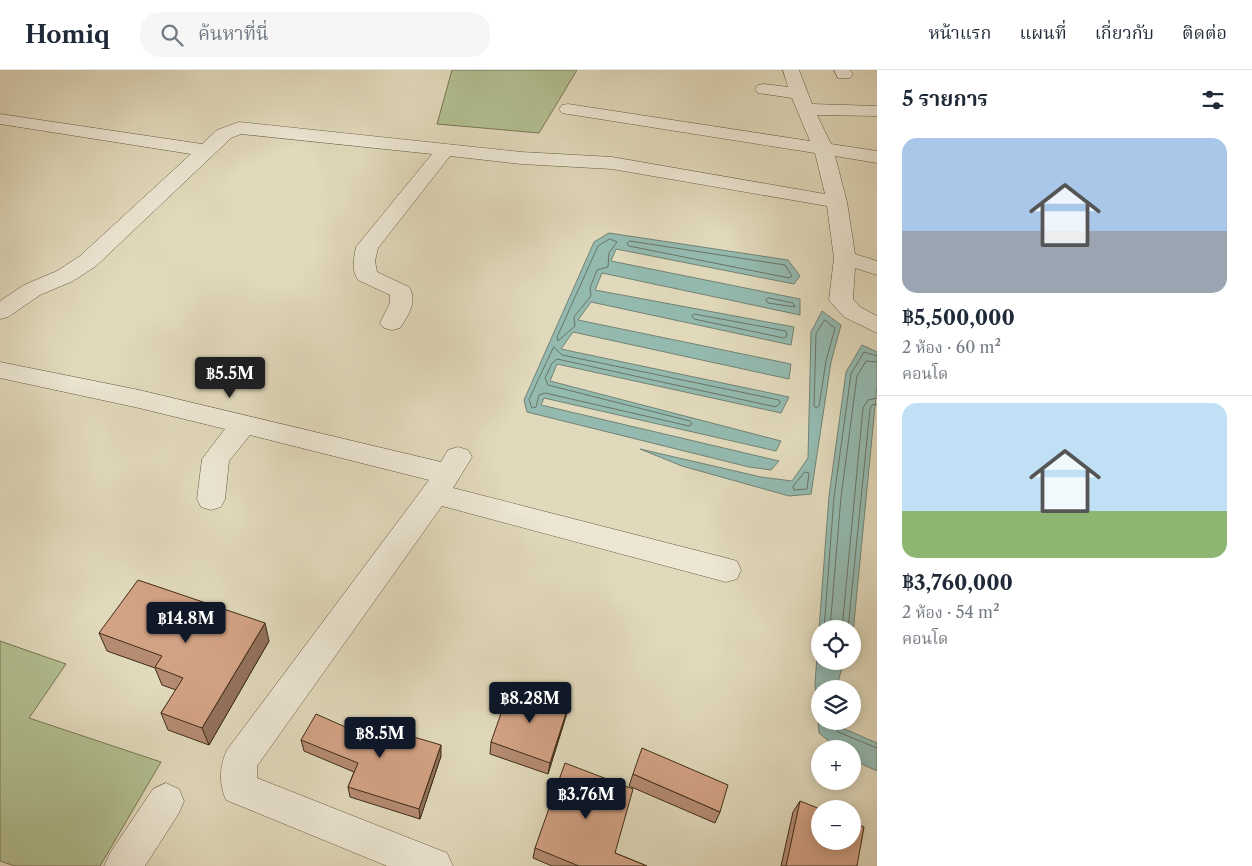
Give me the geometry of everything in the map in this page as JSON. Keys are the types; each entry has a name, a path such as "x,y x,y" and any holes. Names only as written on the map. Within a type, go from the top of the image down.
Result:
{"street":[{"path":"790,70 826,158 837,202 844,258 841,300 852,312 877,326"},
{"path":"764,89 802,102 877,111"},
{"path":"568,109 826,158 877,172"},
{"path":"0,119 208,151"},
{"path":"0,312 32,290 65,276 88,261 208,151 224,134 239,128 521,158 612,163 837,202"},
{"path":"392,323 402,303 401,292 366,275 364,261 367,247 445,150"},
{"path":"826,158 877,156"},
{"path":"844,258 877,268"},
{"path":"0,370 244,424 447,475 726,570"},
{"path":"211,499 216,460 244,424"},
{"path":"434,866 262,799 239,788 239,762 447,475"},
{"path":"123,866 166,801"}],"green space":[{"path":"452,70 577,70 539,133 437,124"},
{"path":"0,641 66,664 29,718 161,762 100,866 15,866 0,861"}],"water":[{"path":"609,233 788,260 800,276 794,284 616,249 611,261 800,299 800,315 602,273 595,290 794,327 791,345 591,302 578,320 791,364 789,379 573,332 561,349 789,397 781,413 557,364 550,381 781,441 776,451 544,398 541,405 779,461 771,470 749,467 527,412 524,400 594,242"},
{"path":"822,311 841,325 831,362 811,494 789,496 682,466 640,449 761,477 792,481 808,458 811,332"},
{"path":"862,345 877,352 877,386 854,620 820,620 829,496 846,372"},
{"path":"816,670 841,670 839,680 815,680"},
{"path":"819,730 847,730 877,743 877,771 861,764 861,740 827,740 819,733"}],"building":[{"path":"138,580 265,623 202,728 161,713 183,678 155,667 162,656 99,633"},
{"path":"511,685 569,704 550,763 491,742"},
{"path":"316,714 368,737 373,725 441,745 419,809 348,787 358,763 301,740"},
{"path":"642,748 728,785 720,812 633,774"},
{"path":"565,763 633,789 615,853 647,866 579,866 535,848"},
{"path":"800,801 811,805 811,850 860,850 857,866 786,866"},
{"path":"861,826 864,827 861,844"}]}
